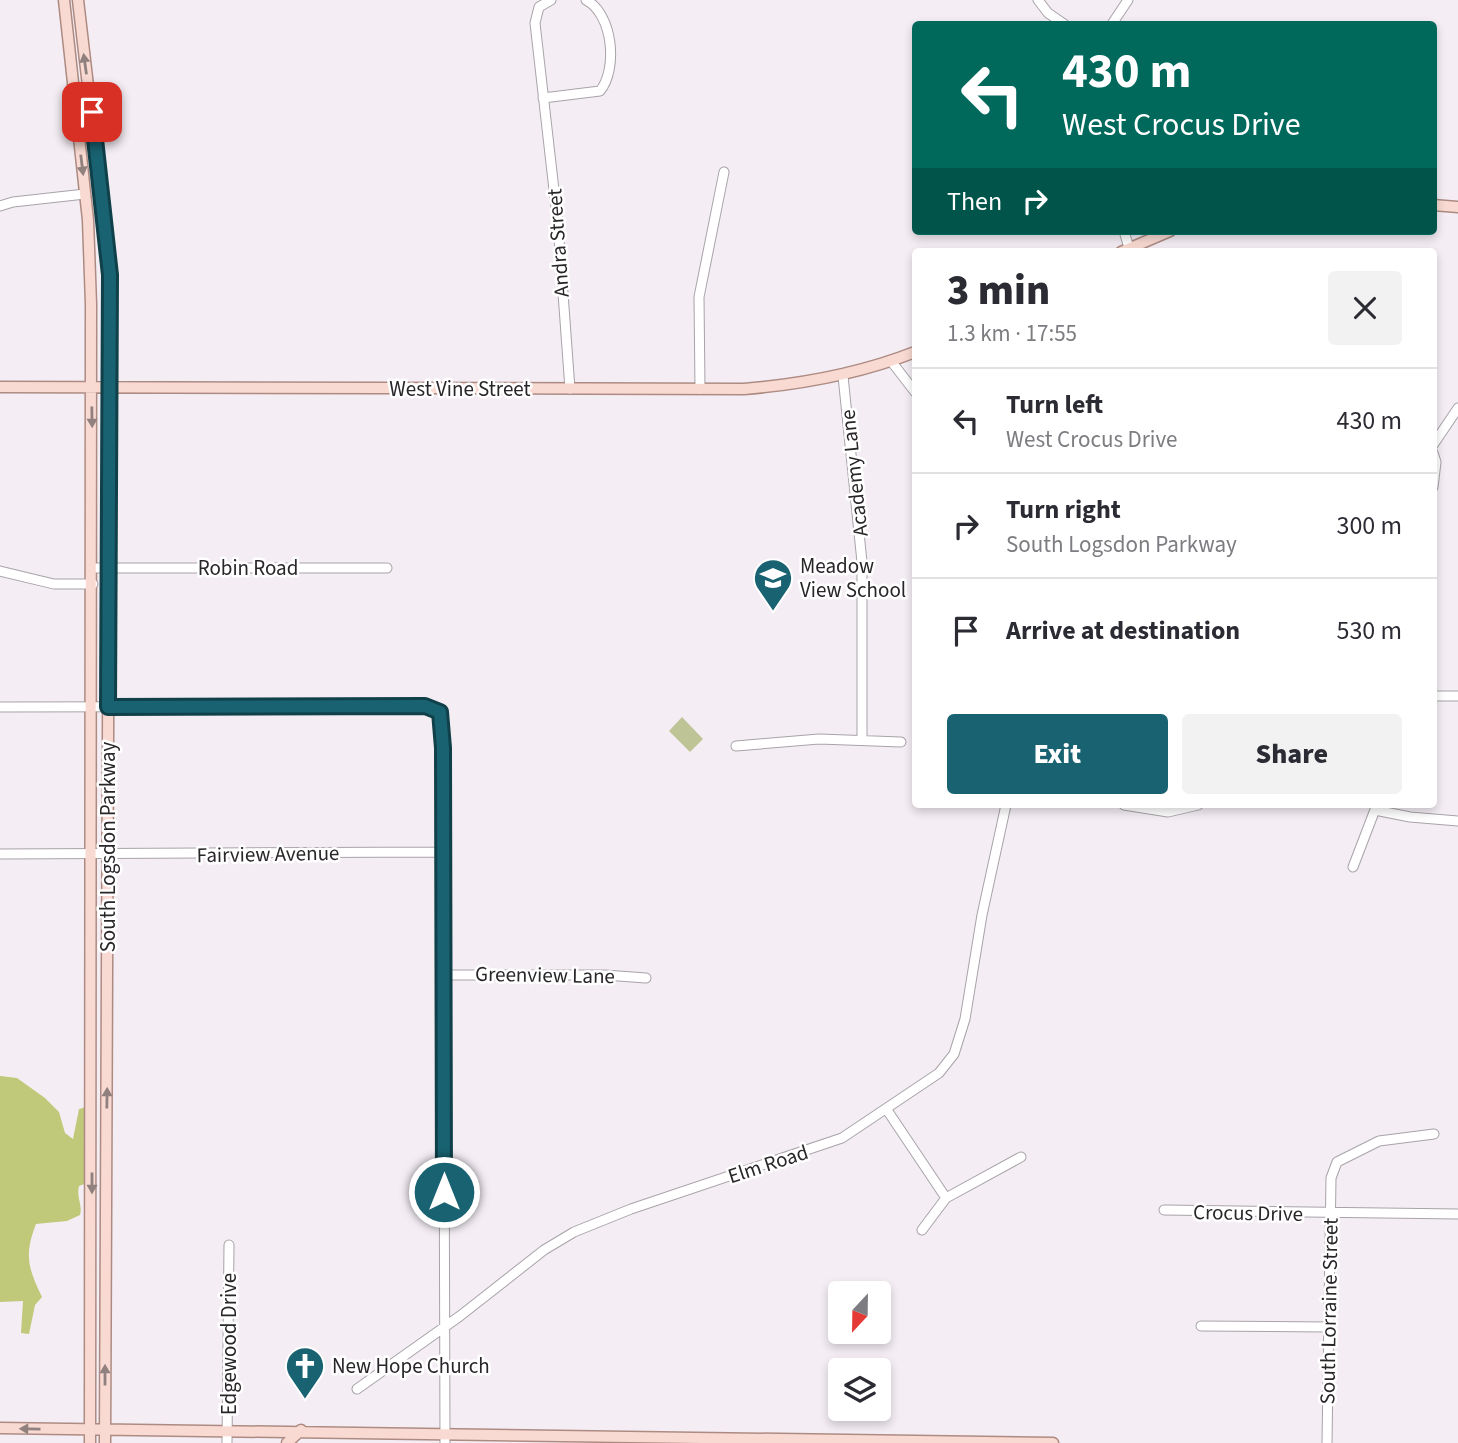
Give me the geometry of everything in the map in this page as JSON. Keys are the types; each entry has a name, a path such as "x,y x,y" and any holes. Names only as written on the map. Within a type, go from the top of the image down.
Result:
{"main road":[{"name":"South Logsdon Parkway","path":"64,0 85,194 91,304 93,856 90,1443"},
{"name":"South Logsdon Parkway","path":"78,0 110,275 105,1443"},
{"path":"1437,205 1458,207"},
{"path":"1130,248 1161,235"},
{"name":"West Vine Street","path":"0,387 700,389 781,386 843,376 912,353"},
{"path":"0,1428 105,1430 228,1438 301,1430 445,1438 1053,1443"},
{"path":"287,1443 301,1430"}],"street":[{"name":"Andra Street","path":"551,0 539,7 535,23 558,225 570,389"},
{"path":"543,98 600,91 610,80 609,38 600,10 586,0"},
{"path":"1038,0 1048,13 1060,21"},
{"path":"1114,21 1128,0"},
{"path":"700,389 699,297 724,172"},
{"path":"0,206 13,202 85,194"},
{"path":"891,361 912,388"},
{"name":"Academy Lane","path":"843,376 862,562 862,739"},
{"path":"1437,439 1458,408"},
{"name":"Robin Road","path":"93,568 387,568"},
{"path":"0,571 54,584 93,584"},
{"path":"1437,696 1458,696"},
{"path":"0,707 425,706 436,709 442,717 445,1438"},
{"path":"736,746 818,739 901,741"},
{"name":"Elm Road","path":"357,1389 444,1327 544,1250 574,1233 631,1209 818,1148 887,1110 939,1073 959,1043 1005,808"},
{"path":"1145,808 1168,812 1185,808"},
{"path":"1353,867 1376,808"},
{"path":"1379,808 1410,817 1458,821"},
{"name":"Fairview Avenue","path":"0,854 108,856 443,852"},
{"name":"Greenview Lane","path":"443,975 605,975 646,978"},
{"path":"92,1009 108,1008"},
{"path":"887,1110 946,1198"},
{"name":"South Lorraine Street","path":"1327,1443 1331,1178 1337,1162 1379,1141 1434,1134"},
{"path":"92,1139 107,1139"},
{"path":"922,1230 946,1198 1021,1157"},
{"name":"Crocus Drive","path":"1164,1210 1458,1214"},
{"name":"Edgewood Drive","path":"228,1438 229,1245"},
{"path":"1201,1326 1328,1327"}],"green space":[{"path":"682,717 703,739 690,752 669,731"},
{"path":"0,1076 17,1078 45,1098 59,1112 65,1133 73,1139 79,1109 86,1107 87,1183 79,1186 80,1215 67,1221 36,1224 32,1235 29,1261 42,1297 35,1305 29,1334 21,1333 23,1301 0,1302"}],"place":[{"name":"Meadow View School","path":"773,612"},
{"name":"New Hope Church","path":"305,1400"}],"route":[{"path":"92,112 106,217 110,275 108,707 425,706 440,712 443,748 444,1192"}]}
